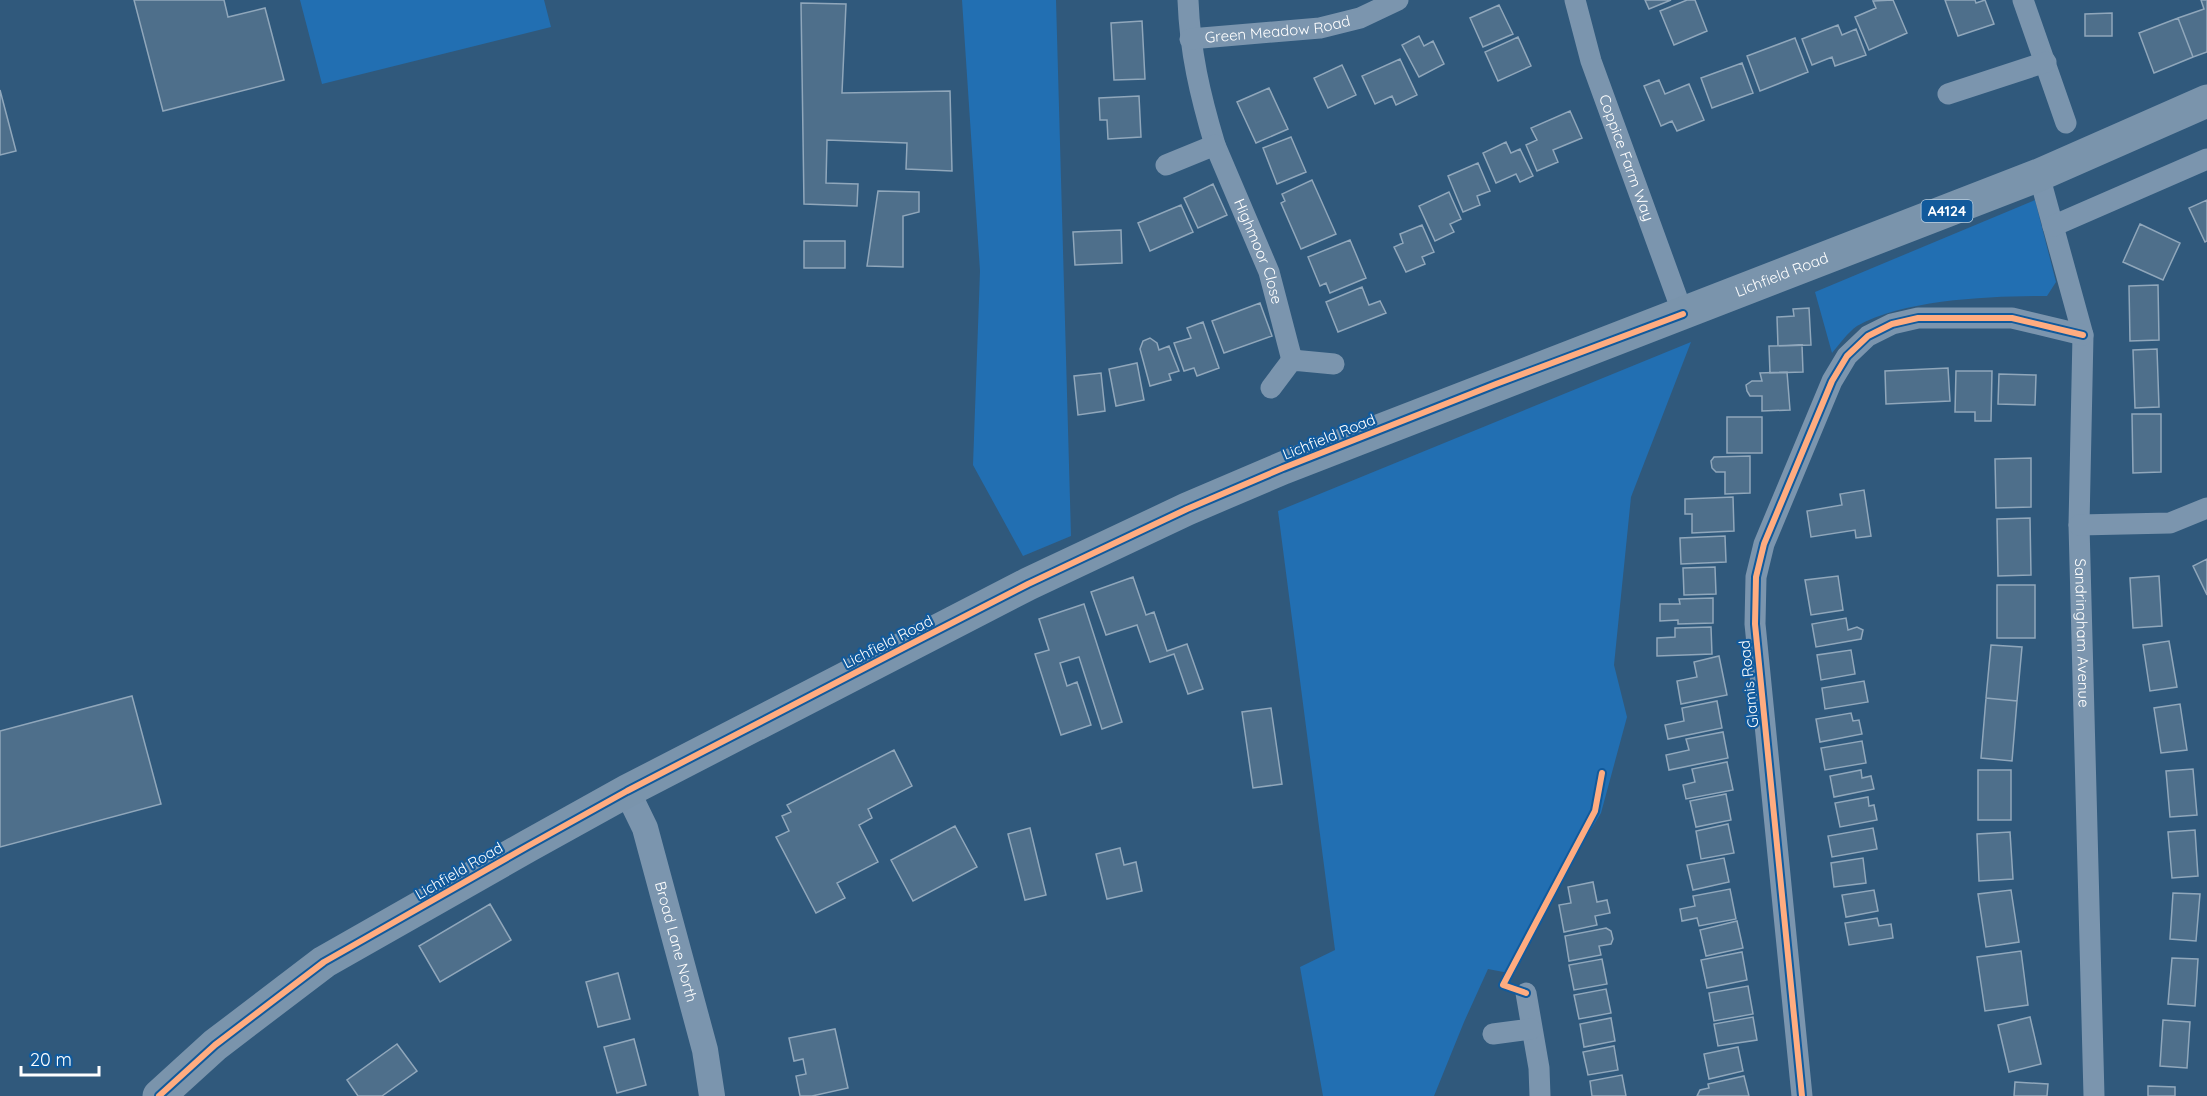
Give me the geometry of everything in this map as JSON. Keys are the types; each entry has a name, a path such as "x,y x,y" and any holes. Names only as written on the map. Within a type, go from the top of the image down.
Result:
{"main road":[{"name":"Lichfield Road","path":"159,1096 215,1045 324,962 627,791 1028,584 1188,509 1283,468 2039,175 2207,101"}],"street":[{"name":"Highmoor Close","path":"1188,0 1190,39 1200,97 1215,145 1269,272 1292,360"},
{"name":"Green Meadow Road","path":"1190,39 1320,28 1360,18 1398,0"},
{"name":"Coppice Farm Way","path":"1575,0 1591,61 1683,314"},
{"path":"2023,0 2066,123"},
{"path":"1948,94 2046,62"},
{"path":"1166,165 1215,145"},
{"path":"2053,226 2207,159"},
{"name":"Sandringham Avenue","path":"2039,175 2083,335 2079,525 2094,1096"},
{"name":"Glamis Road","path":"1802,1096 1755,624 1756,577 1764,544 1832,381 1847,356 1868,336 1892,324 1918,318 2012,318 2083,335"},
{"path":"1271,388 1292,360 1334,364"},
{"path":"2079,525 2170,523 2207,508"},
{"name":"Broad Lane North","path":"627,791 645,828 705,1050 712,1096"},
{"path":"1526,993 1539,1068 1540,1096"},
{"path":"1493,1034 1531,1029"}],"shaded area":[{"path":"300,0 544,0 551,27 322,84"},
{"path":"962,0 1056,0 1071,536 1023,556 973,465 980,271"},
{"path":"2035,200 2056,282 2047,296 1975,298 1899,310 1857,326 1832,353 1815,292"},
{"path":"1691,342 1631,497 1614,665 1627,717 1601,813 1556,886 1514,974 1488,969 1434,1096 1323,1096 1300,967 1335,950 1278,511"}],"building":[{"path":"134,0 224,0 228,17 265,8 284,80 163,111"},
{"path":"1645,0 1671,0 1649,9"},
{"path":"1687,0 1695,0 1707,31 1674,45 1660,11"},
{"path":"1893,0 1907,33 1869,50 1855,17 1876,8 1873,1"},
{"path":"1945,0 1975,0 1976,3 1985,0 1994,24 1958,36"},
{"path":"2201,0 2207,0 2207,52 2193,57 2178,18 2204,9"},
{"path":"801,3 846,4 842,93 950,91 952,171 906,169 907,143 827,140 826,183 858,184 857,206 804,204"},
{"path":"1499,5 1513,34 1483,47 1470,18"},
{"path":"2112,13 2112,36 2085,36 2085,14"},
{"path":"2178,18 2193,57 2154,73 2139,33"},
{"path":"1142,21 1145,79 1114,80 1111,23"},
{"path":"1838,25 1842,35 1856,29 1866,55 1835,66 1832,57 1812,65 1802,39"},
{"path":"1419,36 1424,46 1433,41 1444,64 1419,77 1402,45"},
{"path":"1518,37 1531,66 1498,81 1485,52"},
{"path":"1795,38 1808,72 1760,91 1747,56"},
{"path":"1400,59 1417,95 1396,105 1392,96 1375,104 1362,76"},
{"path":"1742,63 1753,93 1712,108 1701,78"},
{"path":"1342,65 1356,95 1328,108 1314,78"},
{"path":"1659,80 1665,94 1689,84 1704,120 1677,131 1672,121 1661,126 1644,86"},
{"path":"1269,88 1288,129 1256,143 1237,102"},
{"path":"0,90 16,151 0,155"},
{"path":"1139,96 1141,137 1108,139 1107,120 1100,120 1099,98"},
{"path":"1570,111 1582,138 1553,150 1558,162 1537,171 1526,145 1537,140 1531,128"},
{"path":"1291,137 1306,172 1277,184 1263,148"},
{"path":"1506,142 1511,153 1520,149 1533,176 1520,182 1516,174 1496,183 1483,153"},
{"path":"1478,163 1490,191 1477,196 1480,205 1463,212 1448,176"},
{"path":"1312,180 1336,234 1301,249 1281,203 1285,201 1282,194"},
{"path":"1213,184 1227,215 1198,228 1184,198"},
{"path":"878,191 919,192 919,212 903,216 903,267 867,266"},
{"path":"1449,192 1461,219 1450,224 1454,232 1435,241 1419,206"},
{"path":"2207,200 2207,241 2205,242 2189,208"},
{"path":"1181,205 1193,232 1150,251 1138,223"},
{"path":"2140,224 2180,243 2163,280 2123,262"},
{"path":"1422,225 1434,252 1422,257 1425,264 1406,272 1394,247 1403,243 1400,234"},
{"path":"1121,230 1122,263 1075,265 1073,232"},
{"path":"1350,240 1366,278 1330,293 1326,283 1320,286 1308,257"},
{"path":"804,241 845,241 845,268 804,268"},
{"path":"2158,285 2159,340 2130,341 2129,286"},
{"path":"1362,287 1369,305 1380,301 1386,313 1338,332 1326,302"},
{"path":"1260,303 1272,336 1224,353 1212,321"},
{"path":"1809,308 1811,345 1778,346 1777,317 1794,316 1793,309"},
{"path":"1203,322 1219,368 1197,376 1194,368 1184,371 1174,343 1191,338 1187,328"},
{"path":"1150,338 1157,343 1159,350 1169,346 1179,371 1169,374 1171,380 1150,386 1140,349 1143,341"},
{"path":"1802,345 1803,372 1770,373 1769,346"},
{"path":"2157,349 2159,407 2135,408 2133,350"},
{"path":"1137,363 1144,400 1116,406 1109,369"},
{"path":"1948,368 1950,401 1886,404 1885,371"},
{"path":"1956,371 1992,371 1991,421 1975,421 1975,412 1955,412"},
{"path":"1787,372 1790,410 1762,411 1762,396 1750,396 1746,385 1752,381 1762,381 1760,373"},
{"path":"1101,373 1105,411 1078,415 1074,376"},
{"path":"1999,374 2036,375 2035,405 1998,404"},
{"path":"2132,414 2161,414 2161,472 2133,473"},
{"path":"1727,417 1762,417 1762,453 1727,453"},
{"path":"1750,456 1750,493 1725,494 1725,472 1716,472 1712,468 1711,461 1714,457"},
{"path":"2031,458 2031,507 1996,508 1995,459"},
{"path":"1864,490 1871,536 1856,538 1855,530 1811,537 1807,511 1842,505 1840,494"},
{"path":"1733,497 1734,531 1692,533 1692,514 1685,514 1685,499"},
{"path":"2030,518 2031,575 1998,576 1997,519"},
{"path":"1725,536 1726,562 1681,564 1680,538"},
{"path":"2207,559 2207,595 2193,566"},
{"path":"1715,567 1716,594 1684,595 1683,568"},
{"path":"1838,576 1843,610 1811,615 1805,580"},
{"path":"2159,576 2162,626 2133,628 2130,578"},
{"path":"1133,577 1146,615 1154,612 1167,651 1187,644 1203,689 1188,694 1174,654 1150,662 1137,625 1106,635 1091,592"},
{"path":"1997,585 2035,585 2035,638 1997,638"},
{"path":"1713,598 1713,623 1678,624 1678,620 1660,621 1660,604 1680,604 1679,599"},
{"path":"1084,604 1122,722 1102,729 1079,657 1060,663 1067,686 1077,682 1091,725 1061,735 1035,654 1049,650 1039,619"},
{"path":"1846,618 1848,630 1857,627 1863,630 1861,639 1816,647 1812,624"},
{"path":"1711,627 1712,654 1657,656 1657,638 1675,637 1675,628"},
{"path":"2169,641 2177,687 2150,691 2143,645"},
{"path":"1991,645 2022,647 2017,701 1986,698"},
{"path":"1851,650 1855,674 1821,680 1817,655"},
{"path":"1719,656 1727,695 1681,704 1677,681 1697,677 1694,662"},
{"path":"1864,681 1868,702 1825,709 1822,688"},
{"path":"132,696 161,804 0,847 0,731"},
{"path":"1986,698 2017,701 2012,761 1981,758"},
{"path":"1717,701 1722,728 1668,739 1665,725 1684,721 1682,708"},
{"path":"2180,704 2187,750 2161,753 2154,708"},
{"path":"1271,708 1282,784 1253,788 1242,712"},
{"path":"1851,713 1853,721 1859,720 1862,734 1820,742 1816,719"},
{"path":"1723,732 1728,758 1669,770 1666,755 1689,750 1686,739"},
{"path":"1862,741 1866,763 1825,770 1821,748"},
{"path":"894,750 912,786 868,809 872,818 859,825 878,862 837,883 845,898 816,913 776,837 789,831 782,816 791,812 787,805"},
{"path":"1727,762 1733,790 1686,799 1683,785 1695,782 1692,769"},
{"path":"2193,769 2197,815 2170,817 2166,771"},
{"path":"1861,770 1862,778 1871,776 1874,789 1834,797 1830,776"},
{"path":"1978,770 2011,770 2011,820 1978,820"},
{"path":"1726,794 1731,820 1696,827 1690,801"},
{"path":"1868,797 1869,806 1874,805 1877,820 1840,827 1835,803"},
{"path":"1728,824 1734,853 1701,859 1696,831"},
{"path":"955,826 977,867 913,901 891,860"},
{"path":"1030,828 1046,895 1025,900 1008,834"},
{"path":"1873,828 1877,849 1832,857 1828,836"},
{"path":"2195,830 2198,876 2172,878 2168,832"},
{"path":"2010,832 2013,879 1979,881 1977,834"},
{"path":"1120,848 1124,865 1136,862 1142,891 1107,899 1096,854"},
{"path":"1724,858 1729,882 1693,890 1687,865"},
{"path":"1863,858 1866,883 1834,887 1831,863"},
{"path":"1593,882 1597,902 1607,900 1610,913 1595,916 1597,925 1564,932 1559,905 1571,903 1568,887"},
{"path":"1730,889 1736,919 1699,926 1697,918 1682,921 1680,909 1695,906 1693,896"},
{"path":"1874,890 1878,911 1846,917 1842,895"},
{"path":"2011,890 2019,942 1986,947 1978,894"},
{"path":"2173,893 2200,894 2196,941 2170,939"},
{"path":"490,904 511,940 440,982 419,946"},
{"path":"1877,918 1879,926 1891,924 1893,938 1849,945 1845,923"},
{"path":"1737,921 1743,948 1706,956 1700,930"},
{"path":"1606,928 1611,931 1613,939 1611,944 1599,946 1601,955 1569,961 1565,936"},
{"path":"2021,951 2028,1005 1985,1011 1977,957"},
{"path":"1742,952 1747,980 1707,988 1701,960"},
{"path":"2172,958 2198,959 2195,1006 2168,1004"},
{"path":"1602,959 1607,984 1574,990 1569,965"},
{"path":"618,973 630,1019 598,1027 586,982"},
{"path":"1748,986 1753,1014 1714,1021 1709,993"},
{"path":"1606,989 1611,1013 1579,1019 1574,995"},
{"path":"1753,1017 1757,1040 1718,1046 1714,1024"},
{"path":"2030,1017 2041,1064 2009,1072 1998,1025"},
{"path":"1611,1018 1615,1041 1584,1047 1580,1024"},
{"path":"2163,1020 2190,1022 2187,1068 2160,1066"},
{"path":"835,1029 848,1088 812,1096 800,1096 796,1076 806,1074 803,1059 794,1061 789,1038"},
{"path":"634,1039 646,1085 617,1093 604,1047"},
{"path":"397,1044 417,1071 382,1096 358,1096 347,1080"},
{"path":"1614,1046 1618,1070 1588,1075 1583,1052"},
{"path":"1738,1047 1743,1071 1709,1079 1704,1054"},
{"path":"1622,1075 1626,1096 1592,1096 1590,1081"},
{"path":"1744,1076 1749,1096 1697,1096 1700,1090 1709,1088 1708,1084"},
{"path":"2015,1082 2048,1084 2047,1096 2014,1096"},
{"path":"2148,1086 2175,1087 2175,1096 2148,1096"}],"cycle path":[{"path":"159,1096 215,1045 324,962 627,791 905,647 1028,584 1187,509 1283,468 1496,384 1683,314"},
{"path":"1802,1096 1755,624 1756,577 1764,544 1832,381 1847,356 1868,336 1892,324 1918,318 2012,318 2083,335"},
{"path":"1526,993 1503,985 1595,811 1602,773"}]}
